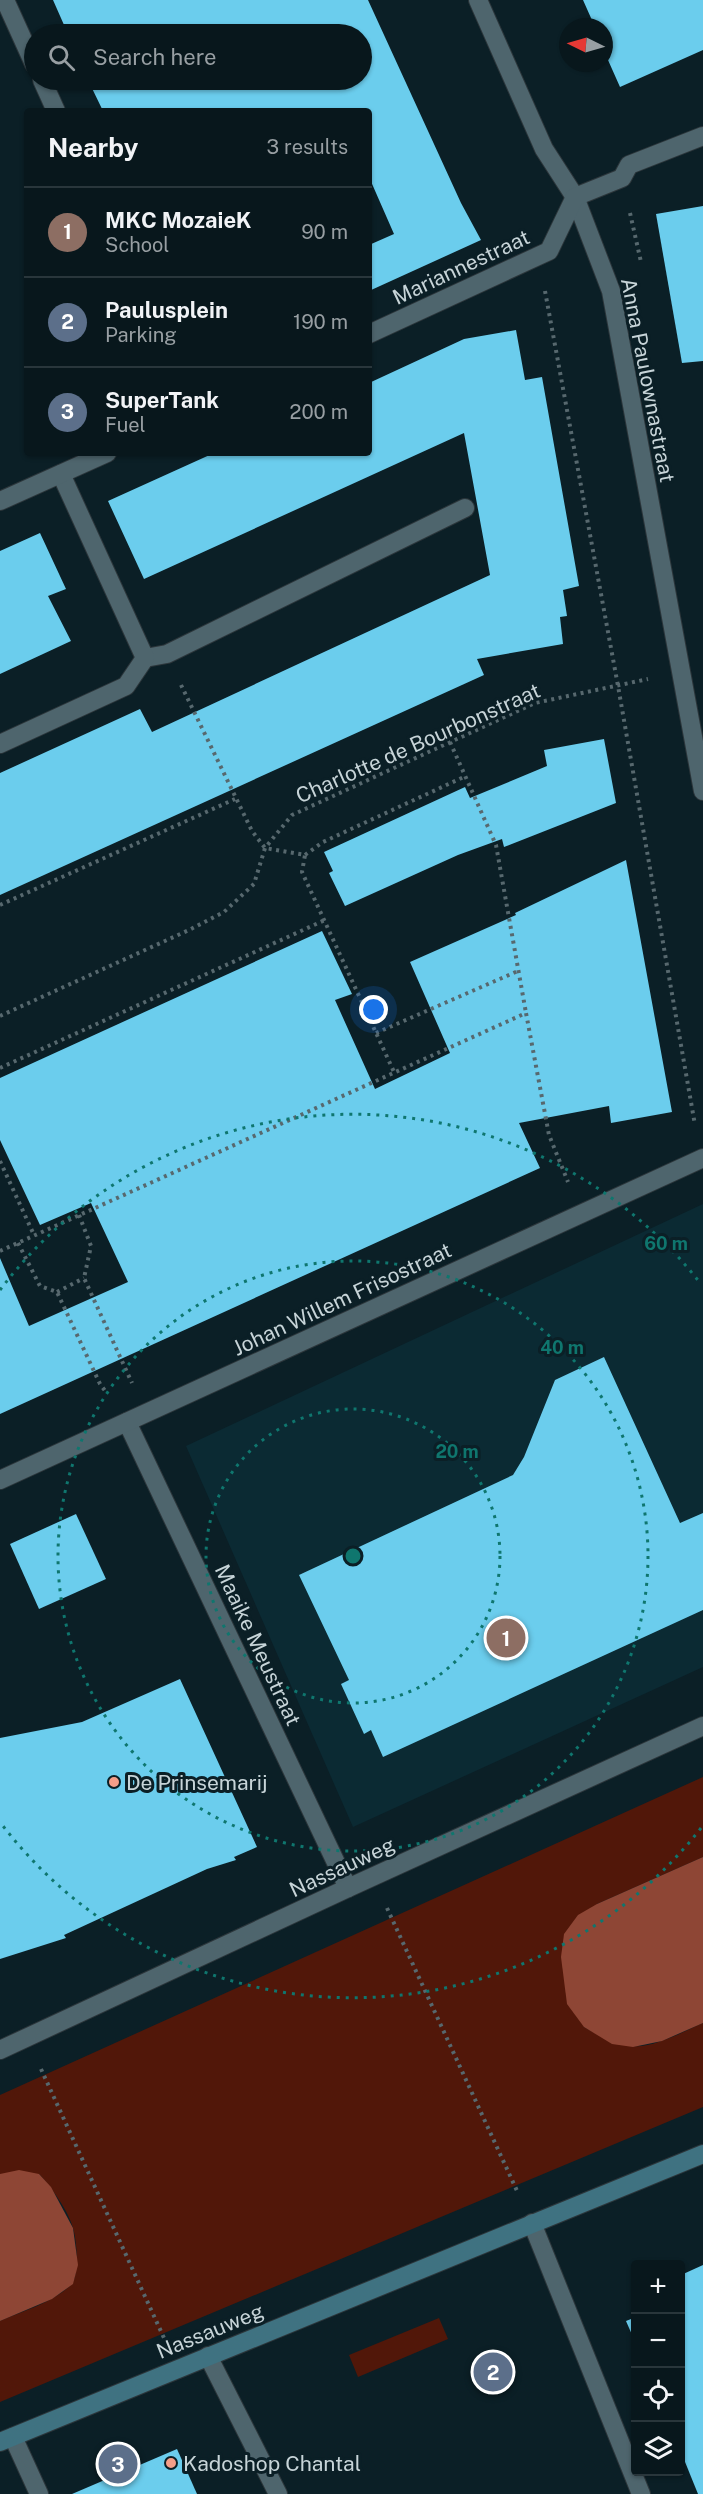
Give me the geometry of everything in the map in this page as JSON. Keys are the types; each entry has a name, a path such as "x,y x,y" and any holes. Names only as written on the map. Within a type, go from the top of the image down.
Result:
{"street":[{"path":"5,0 24,42"},
{"name":"Anna Paulownastraat","path":"478,0 544,148 575,197 611,291 703,791"},
{"path":"47,90 55,108"},
{"path":"575,197 622,178 628,165 703,135"},
{"name":"Mariannestraat","path":"372,333 549,251 575,197"},
{"path":"0,501 100,456"},
{"path":"61,474 145,658"},
{"path":"0,744 126,686 145,658 167,654 465,508"},
{"name":"Johan Willem Frisostraat","path":"0,1480 702,1158"},
{"name":"Maaike Meustraat","path":"128,1422 348,1888"},
{"name":"Nassauweg","path":"0,2050 703,1726"},
{"name":"Nassauweg","path":"7,2439 703,2154"},
{"path":"532,2223 641,2494"},
{"path":"208,2356 278,2494"},
{"path":"7,2439 39,2494"}],"path":[{"path":"622,178 641,262"},
{"path":"537,256 618,686 702,1158"},
{"path":"167,654 252,831 265,848 305,855"},
{"name":"Charlotte de Bourbonstraat","path":"0,1016 224,912 254,884 265,848 292,815 535,703 681,671"},
{"path":"450,742 496,844 549,1136 581,1214"},
{"path":"393,1072 302,872 305,855 323,842 466,776"},
{"path":"0,905 235,799"},
{"path":"0,1068 325,920"},
{"path":"376,1033 519,970"},
{"path":"0,1251 526,1013"},
{"path":"0,1161 34,1235"},
{"path":"79,1215 91,1245 84,1278 146,1413"},
{"path":"18,1243 40,1286 57,1292 99,1384 128,1422"},
{"path":"57,1292 84,1278"},
{"path":"374,1876 440,2026 532,2223"},
{"path":"26,2039 177,2369"}],"shaded area":[{"path":"703,1204 703,1667 353,1827 186,1446"},
{"path":"703,1777 703,1857 597,1904 584,2027 613,2041 640,2046 668,2039 703,2023 703,2107 0,2402 0,2321 46,2302 70,2286 75,2275 77,2258 71,2221 59,2199 39,2174 0,2174 0,2095"},
{"path":"703,1857 703,2023 662,2041 633,2047 612,2044 584,2027 567,2004 561,1957 564,1934 578,1915 597,1904"},
{"path":"19,2170 39,2174 51,2187 73,2228 78,2265 73,2284 52,2299 0,2321 0,2174"},
{"path":"439,2318 448,2339 358,2377 349,2355"}],"building":[{"path":"53,0 368,0 461,203 481,240 372,290 372,244 394,234 372,184 372,108 102,108 93,90 372,90 372,24 64,24"},
{"path":"583,0 703,0 703,50 620,87 613,71 613,18 591,18"},
{"path":"703,206 703,361 682,363 656,214"},
{"path":"516,330 525,380 542,377 579,586 563,590 567,616 560,617 563,644 477,659 484,675 0,895 0,773 140,709 152,732 490,575 464,433 144,579 108,501 207,456 372,456 372,382 464,339"},
{"path":"40,533 66,589 48,596 71,641 0,674 0,551"},
{"path":"604,739 616,803 504,847 502,839 458,855 345,906 329,873 333,871 324,852 465,787 470,798 547,766 544,750"},
{"path":"626,860 672,1112 611,1123 609,1106 519,1123 540,1168 0,1414 0,1258 29,1326 128,1282 91,1203 40,1225 0,1140 0,1078 322,931 352,994 335,1000 375,1089 450,1053 410,962 516,915 515,913"},
{"path":"604,1357 680,1523 703,1513 703,1610 383,1757 371,1730 364,1734 341,1684 349,1680 299,1575 513,1475 524,1457 555,1380"},
{"path":"76,1514 106,1579 39,1609 10,1544"},
{"name":"De Prinsemarij","path":"180,1679 257,1847 234,1857 236,1860 207,1869 64,1935 66,1938 0,1959 0,1738 82,1722"},
{"path":"703,2265 703,2494 698,2494 685,2462 685,2273"},
{"path":"631,2319 631,2332 626,2321"},
{"path":"177,2449 197,2494 72,2494"}],"place":[{"name":"MKC MozaieK","path":"506,1638"},
{"name":"De Prinsemarij","path":"114,1782"},
{"name":"Paulusplein","path":"493,2372"},
{"name":"Kadoshop Chantal","path":"171,2463"},
{"name":"SuperTank","path":"118,2464"}]}
